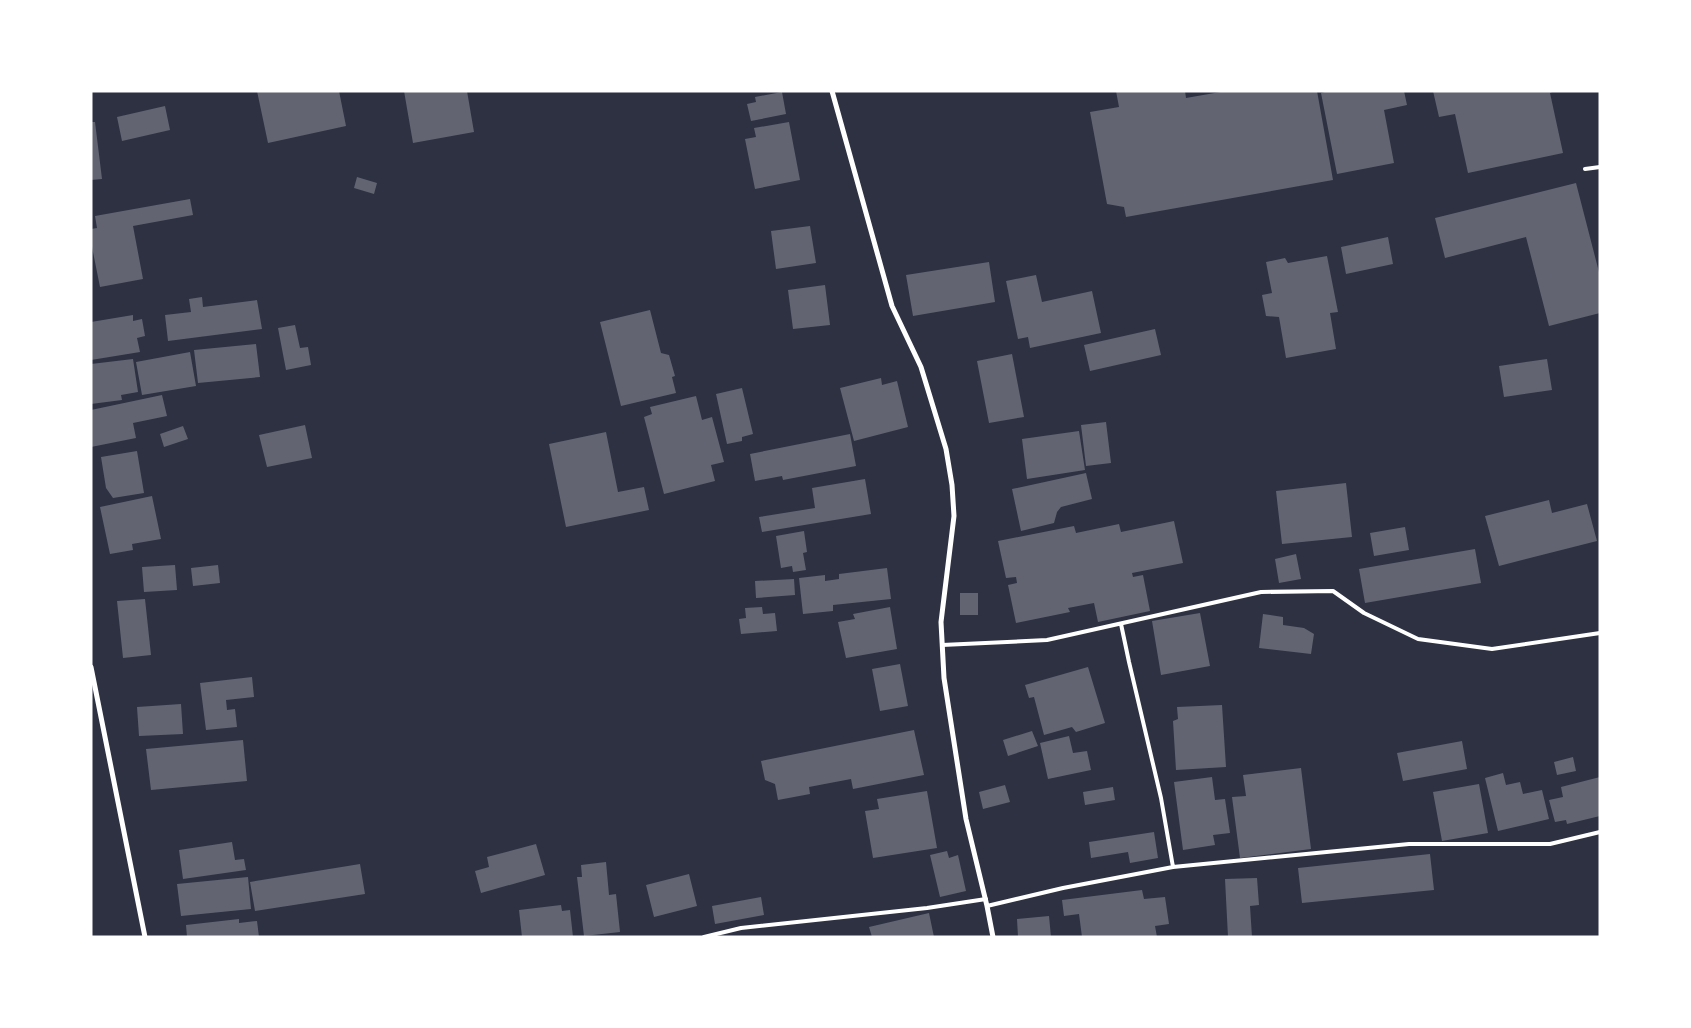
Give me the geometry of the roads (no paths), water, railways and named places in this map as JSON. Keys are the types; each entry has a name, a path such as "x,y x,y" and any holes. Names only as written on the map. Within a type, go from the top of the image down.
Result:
{"street":[{"path":"832,91 892,306 922,368 946,448 952,485 954,516 941,622 944,678 966,818 986,899 993,937"},
{"path":"91,667 145,937"}],"lane":[{"path":"1585,169 1600,167"},
{"path":"942,645 1047,640 1261,592 1333,591 1364,613 1418,639 1492,649 1600,633"},
{"path":"1121,624 1162,798 1173,867"},
{"path":"987,906 1063,888 1173,867 1409,844 1550,844 1600,832"},
{"path":"704,937 741,928 927,908 986,899"}]}
